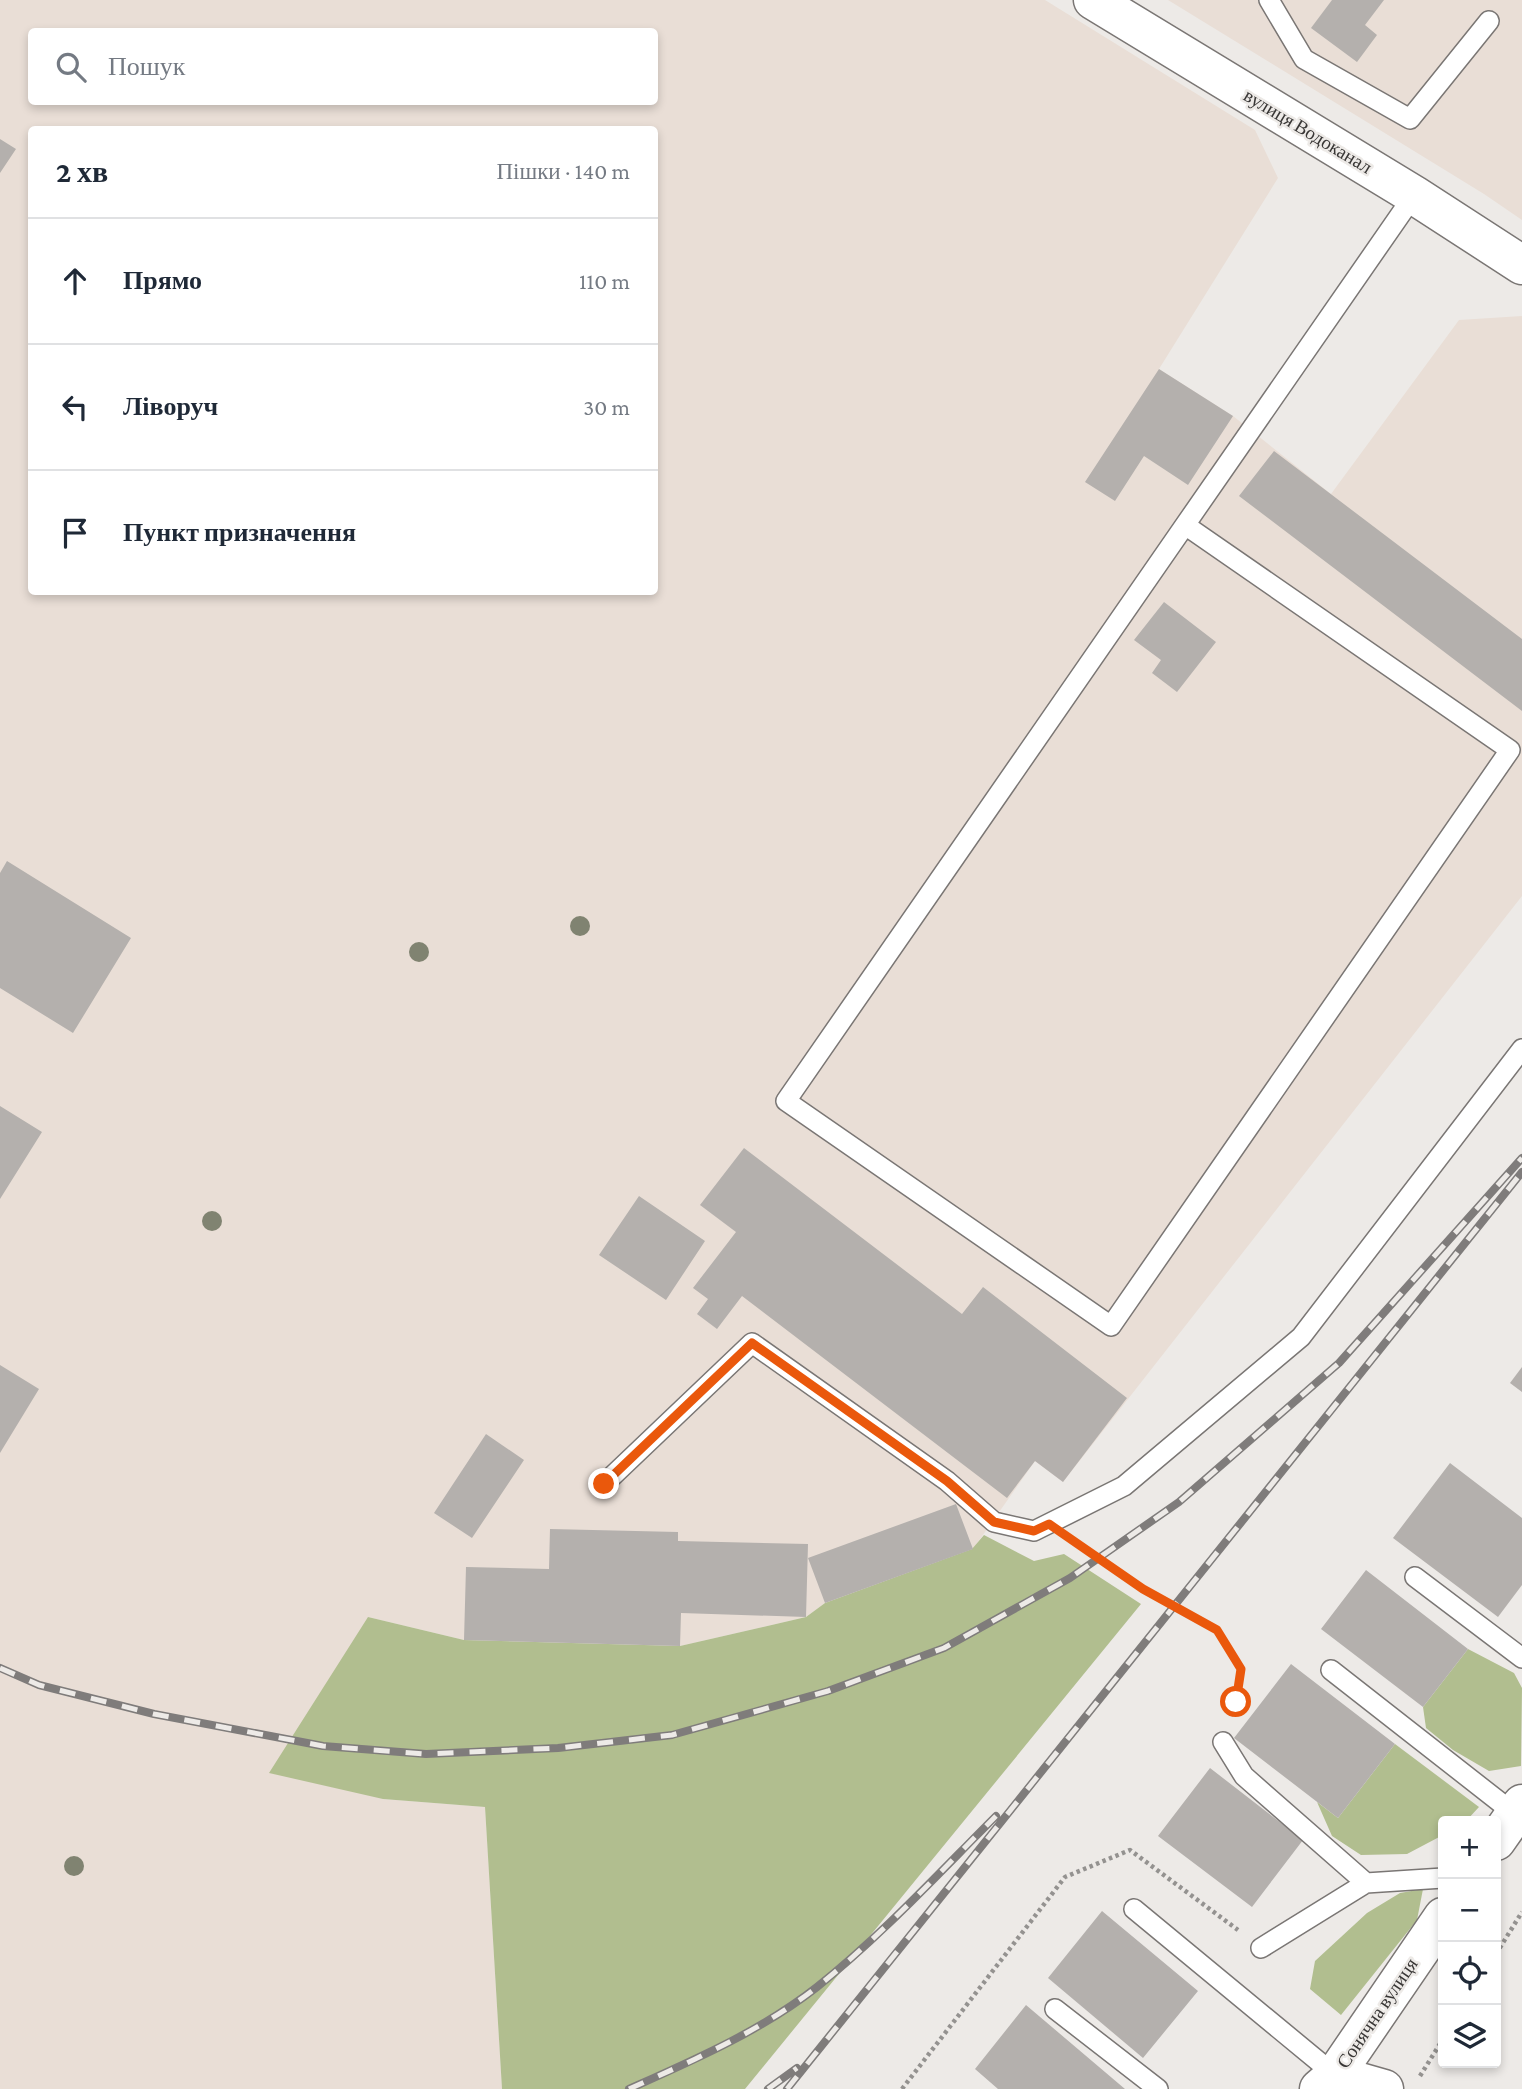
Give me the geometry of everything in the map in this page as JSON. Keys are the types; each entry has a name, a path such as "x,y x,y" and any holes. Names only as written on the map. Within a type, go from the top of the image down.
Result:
{"street":[{"name":"вулиця Водоканал","path":"1093,0 1414,195 1522,265"},
{"name":"Сонячна вулиця","path":"1327,2082 1438,1924"},
{"name":"Сонячна вулиця","path":"1327,2082 1401,2084"}],"lane":[{"path":"1269,0 1304,59 1410,120 1489,21"},
{"path":"1185,525 1510,750 1111,1326 786,1101 1185,525 1414,195"},
{"path":"604,1484 752,1343 947,1481 994,1522 1034,1531 1049,1524 1124,1486 1301,1336 1522,1049"},
{"path":"1415,1577 1522,1658"},
{"path":"1331,1670 1511,1820"},
{"path":"1223,1742 1244,1776 1366,1883"},
{"path":"1261,1948 1366,1883 1438,1878"},
{"path":"1133,1909 1327,2082"},
{"path":"1055,2009 1158,2089"}],"path":[{"path":"1049,1524 1143,1589 1217,1630 1241,1669 1236,1702 1223,1742"},
{"path":"902,2089 1065,1877 1130,1850 1261,1948"},
{"path":"1501,1946 1522,1912"},
{"path":"1401,2084 1438,2044"}],"shaded area":[{"path":"0,0 1045,0 1255,130 1278,178 1159,369 1233,416 1331,494 1459,320 1522,316 1522,896 1063,1482 1035,1461 973,1549 825,1603 806,1617 680,1646 464,1640 368,1617 383,1799 485,1807 502,2089 0,2089"},
{"path":"1168,0 1522,0 1522,220 1484,194"}],"green space":[{"path":"984,1535 1034,1561 1064,1554 1141,1604 745,2089 502,2089 485,1807 383,1799 269,1773 368,1617 464,1640 680,1646 806,1617 825,1603 972,1549"},
{"path":"1468,1649 1514,1673 1522,1688 1521,1766 1489,1771 1453,1750 1426,1728 1423,1707"},
{"path":"1395,1744 1479,1807 1471,1816 1438,1816 1438,1838 1407,1854 1361,1855 1332,1836 1317,1802 1338,1818"},
{"path":"1423,1889 1417,1920 1341,2015 1310,1989 1315,1961 1367,1913 1400,1893"}],"building":[{"path":"1332,0 1384,0 1365,25 1377,35 1357,62 1311,28"},
{"path":"0,139 16,149 0,173"},
{"path":"1159,369 1233,416 1188,485 1144,456 1115,501 1085,482"},
{"path":"1274,451 1522,639 1522,711 1239,496"},
{"path":"1164,602 1216,642 1177,692 1152,673 1161,660 1134,640"},
{"path":"7,861 131,938 73,1033 0,988 0,873"},
{"path":"0,1106 42,1132 0,1199"},
{"path":"744,1148 962,1314 983,1287 1127,1398 1063,1482 1035,1461 1007,1498 742,1296 717,1329 697,1314 708,1299 693,1288 736,1232 700,1205"},
{"path":"639,1196 705,1241 666,1300 599,1255"},
{"path":"0,1365 39,1389 0,1453"},
{"path":"1522,1367 1522,1392 1510,1383"},
{"path":"486,1434 524,1460 472,1538 434,1513"},
{"path":"1450,1463 1522,1518 1522,1585 1498,1617 1393,1538"},
{"path":"956,1504 973,1549 825,1603 808,1558"},
{"path":"550,1529 678,1532 678,1541 808,1544 806,1617 681,1613 680,1646 464,1640 466,1567 549,1569"},
{"path":"1366,1570 1468,1649 1423,1707 1321,1629"},
{"path":"1291,1664 1395,1744 1338,1818 1234,1738"},
{"path":"1210,1768 1303,1840 1252,1907 1158,1836"},
{"path":"1102,1911 1198,1991 1143,2058 1048,1978"},
{"path":"1026,2005 1125,2089 998,2089 975,2069"}],"railway":[{"path":"0,1668 39,1685 154,1714 323,1746 426,1754 558,1748 672,1735 828,1691 944,1648 1070,1578 1179,1502 1339,1363 1522,1158"},
{"path":"787,2089 1522,1172"},
{"path":"629,2089 702,2056 796,2003 886,1926 996,1816"},
{"path":"768,2089 797,2068"}],"route":[{"path":"604,1484 752,1343 947,1481 994,1522 1034,1531 1049,1524 1143,1589 1217,1630 1241,1669 1236,1702"}]}
